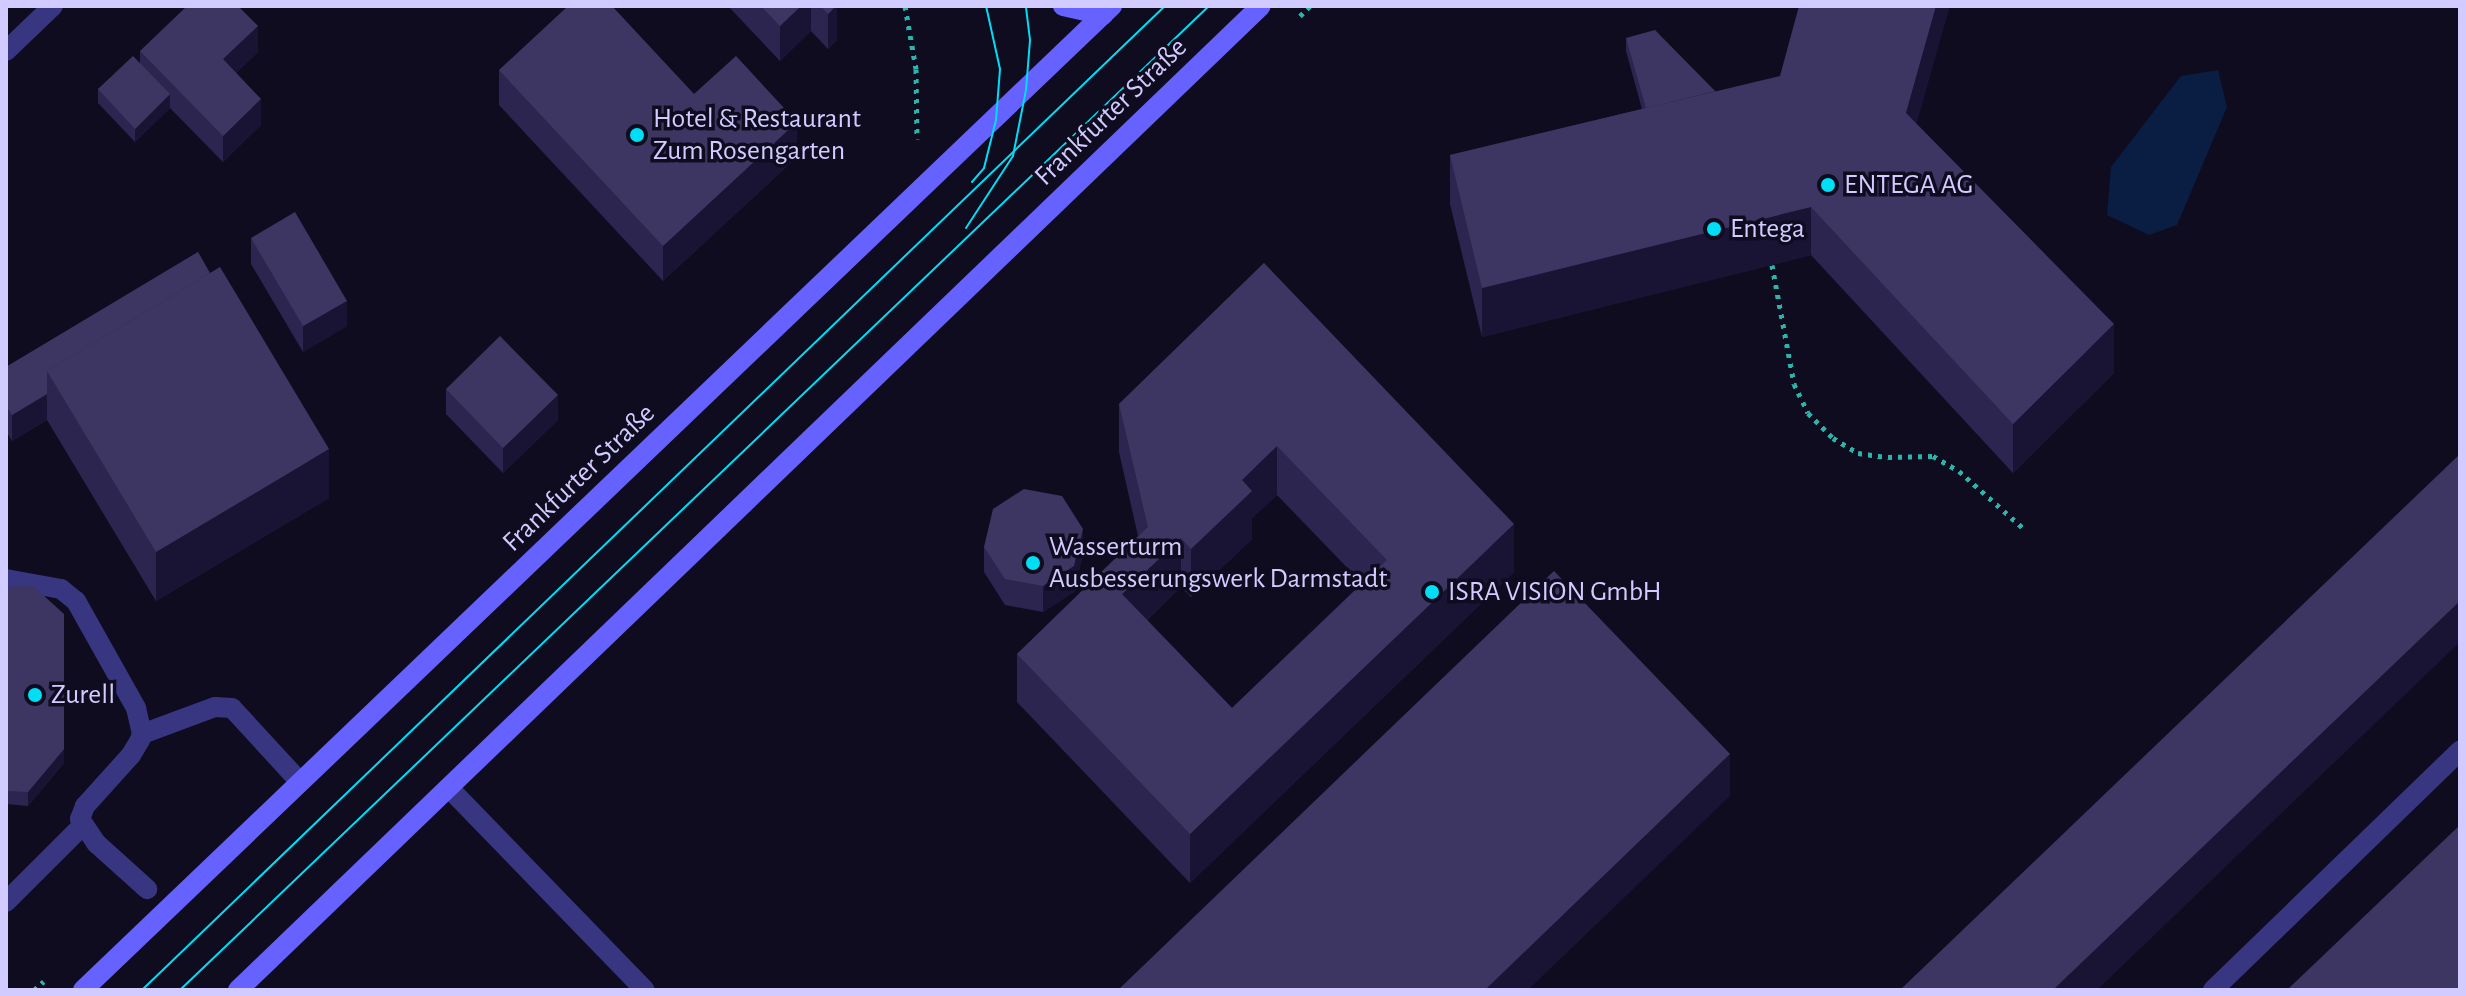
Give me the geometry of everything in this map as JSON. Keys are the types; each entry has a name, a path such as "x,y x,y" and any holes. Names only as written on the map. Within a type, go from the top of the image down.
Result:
{"main road":[{"path":"1063,6 1107,10"},
{"name":"Frankfurter Straße","path":"238,990 1261,6"},
{"name":"Frankfurter Straße","path":"83,990 1107,10"}],"street":[{"path":"6,51 53,6"},
{"path":"6,579 61,589 76,601 136,708 142,734 131,755 85,806 80,819 82,826 147,889"},
{"path":"142,734 215,707 232,708 300,782"},
{"path":"2213,990 2460,751"},
{"path":"449,788 645,990"},
{"path":"6,902 82,826"}],"path":[{"path":"905,6 916,69 917,148"},
{"path":"1772,265 1794,384 1816,421 1833,438 1858,453 1888,457 1933,456 1959,471 2023,528"}],"water":[{"path":"2218,70 2227,107 2177,225 2149,235 2107,215 2111,167 2181,76"}],"building":[{"path":"187,6 238,6 258,26 223,59 261,99 223,136 140,51"},
{"path":"568,6 612,6 694,94 736,56 797,122 663,246 499,70"},
{"path":"761,6 801,6 780,26"},
{"path":"820,6 836,6 828,14"},
{"name":"Entega","path":"1799,6 1936,6 1906,113 2114,324 2013,424 1811,207 1482,288 1450,155 1780,76"},
{"path":"1655,30 1715,91 1646,108 1626,38"},
{"path":"133,56 170,94 135,129 98,89"},
{"path":"295,212 347,301 303,326 251,238"},
{"path":"198,252 210,273 47,371 47,394 12,415 6,406 6,367"},
{"name":"ISRA VISION GmbH","path":"1264,263 1514,524 1190,834 1017,654 1148,527 1119,404","holes":["1277,446 1387,560 1232,708 1122,594 1181,538 1191,549 1252,491 1242,480"]},
{"path":"220,267 329,449 156,552 47,371"},
{"path":"500,336 558,395 503,448 446,389"},
{"path":"2460,454 2460,601 2053,990 1900,990"},
{"name":"Wasserturm Ausbesserungswerk Darmstadt","path":"1024,489 1062,496 1083,529 1074,566 1043,586 1005,579 984,547 993,509"},
{"path":"1554,571 1730,754 1485,990 1118,990"},
{"name":"Zurell","path":"33,586 64,614 64,749 28,792 6,791 6,587"},
{"path":"2460,825 2460,990 2287,990"}],"tram line":[{"path":"972,182 984,168 996,120 1000,69 986,6"},
{"path":"966,228 1013,156 1026,90 1030,40 1026,6"},
{"path":"142,990 1165,6"},
{"path":"180,990 1209,6"}],"place":[{"name":"Hotel & Restaurant Zum Rosengarten","path":"637,135"},
{"name":"ENTEGA AG","path":"1828,185"},
{"name":"Entega","path":"1714,229"},
{"name":"Wasserturm Ausbesserungswerk Darmstadt","path":"1033,563"},
{"name":"ISRA VISION GmbH","path":"1432,592"},
{"name":"Zurell","path":"35,695"}]}
